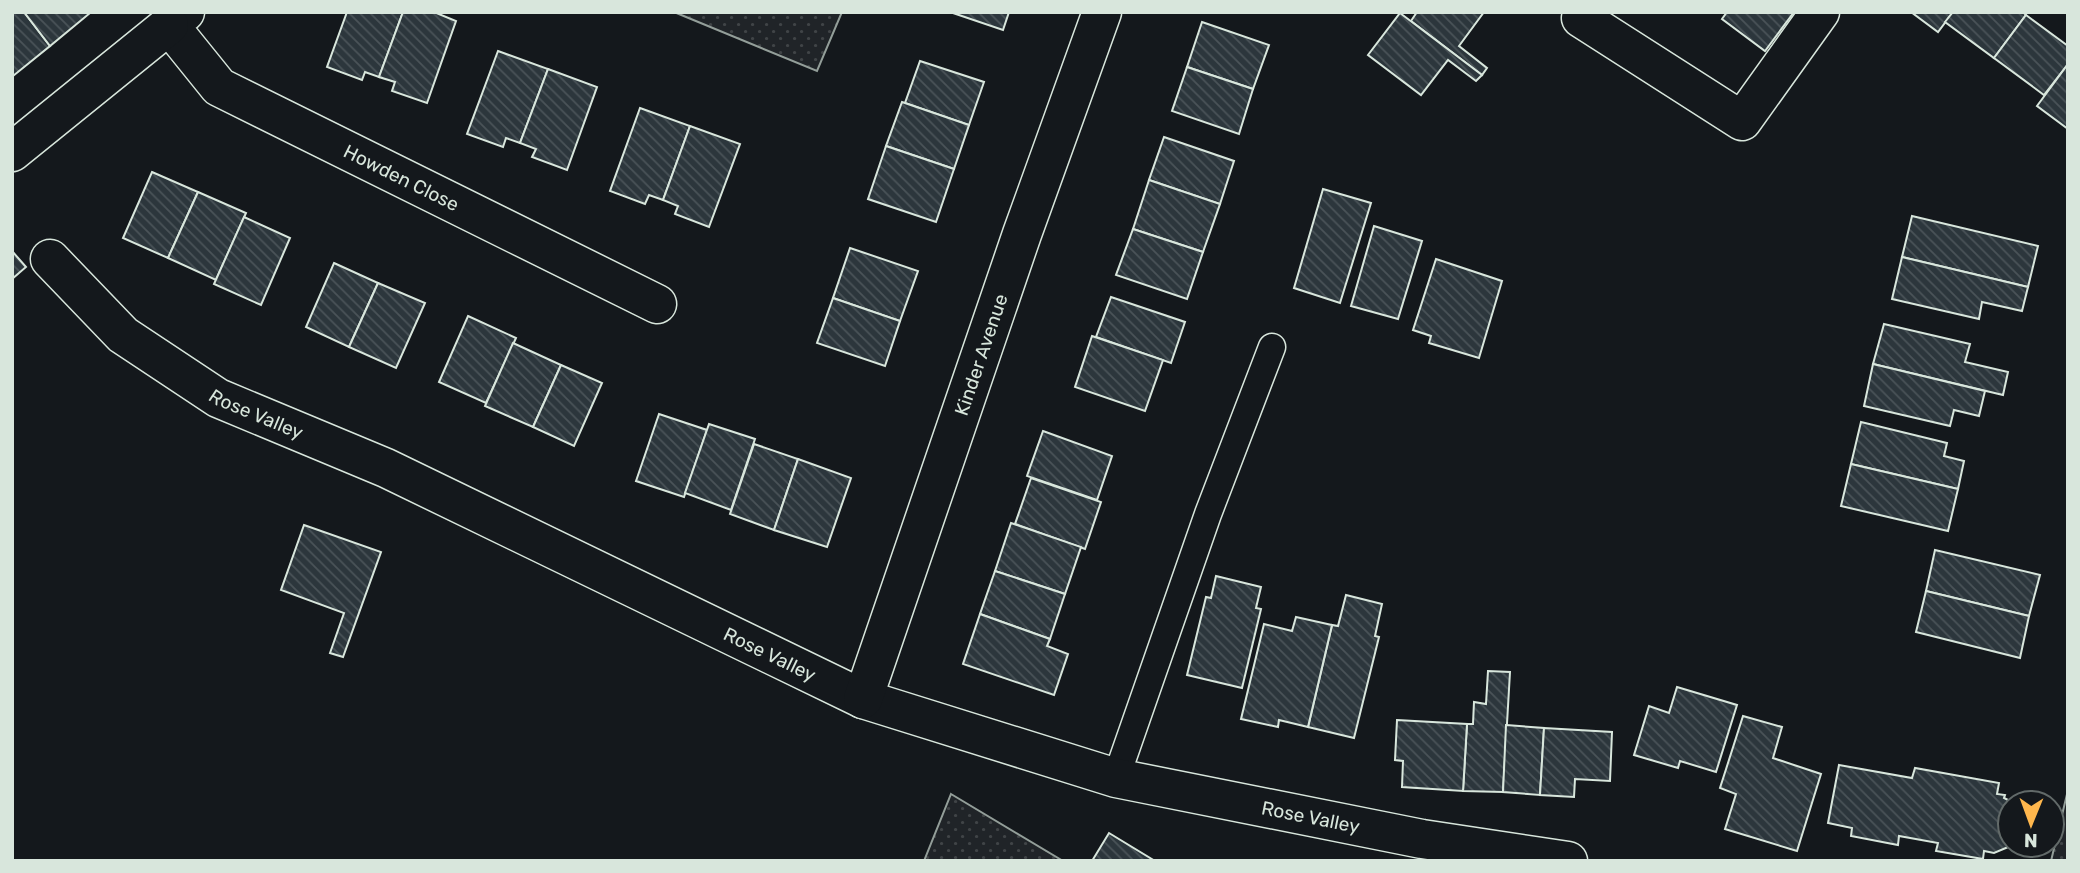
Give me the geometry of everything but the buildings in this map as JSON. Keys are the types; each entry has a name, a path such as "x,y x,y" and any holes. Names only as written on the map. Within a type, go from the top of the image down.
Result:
{"street":[{"name":"Kinder Avenue","path":"863,699 1017,247 1102,12"},
{"path":"1581,18 1742,121 1820,12"},
{"name":"Howden Close","path":"12,152 177,19 219,87 657,304"},
{"name":"Rose Valley","path":"50,259 123,335 218,398 386,468 863,699 1116,778 1422,839 1568,861"}],"lane":[{"path":"1116,778 1208,514 1272,347"}],"shaded area":[{"path":"674,12 842,12 817,71"},
{"path":"2068,790 2068,861 2051,861 2066,859"},
{"path":"951,794 1063,861 924,861"}]}
